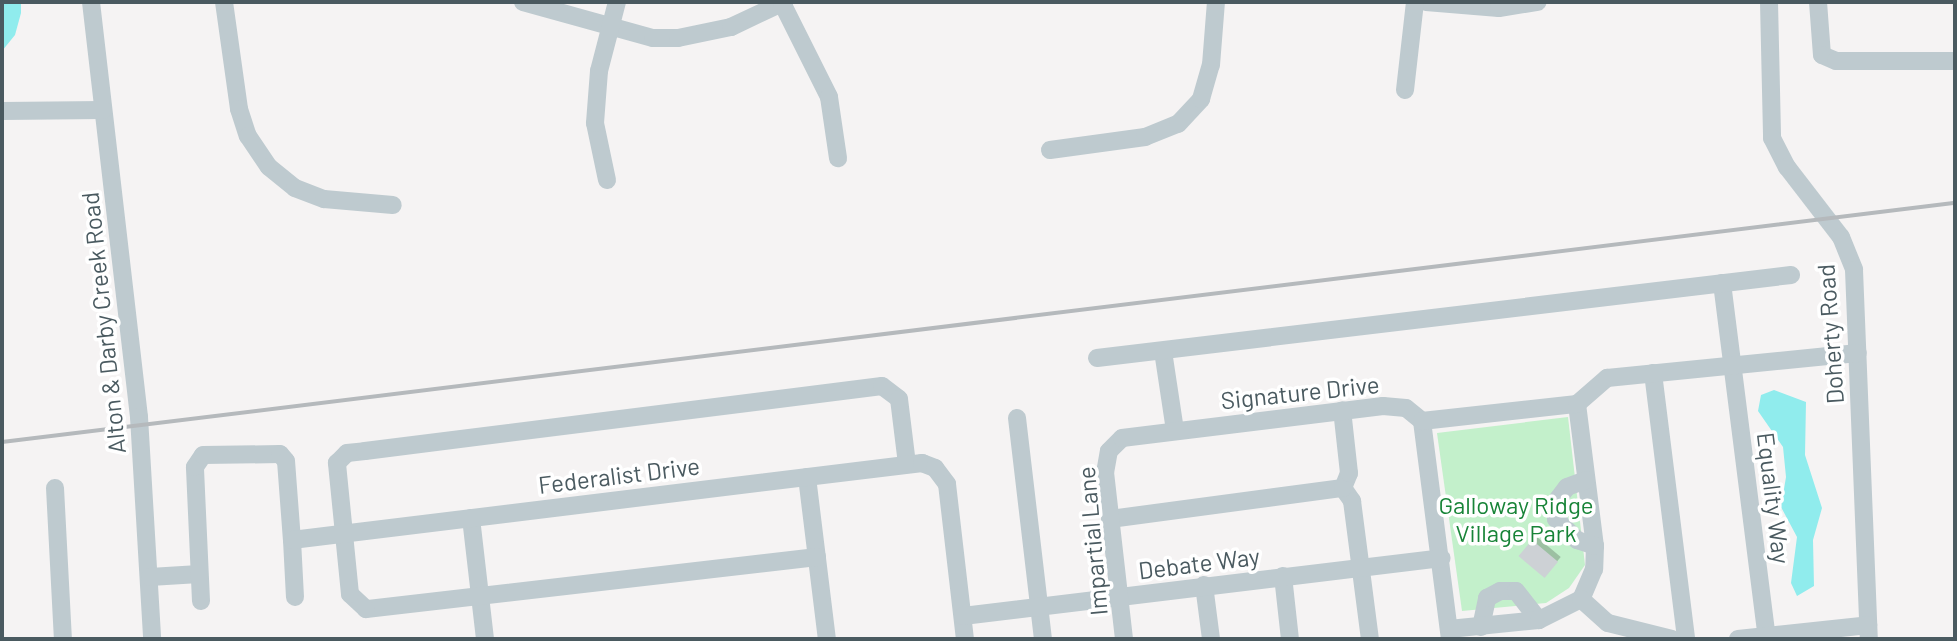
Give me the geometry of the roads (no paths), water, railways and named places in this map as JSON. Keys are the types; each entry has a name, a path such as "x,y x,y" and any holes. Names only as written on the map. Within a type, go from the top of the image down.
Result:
{"street":[{"name":"Alton & Darby Creek Road","path":"91,2 139,417 152,639"},
{"path":"224,2 239,109 263,160 295,188 315,196 393,205"},
{"path":"523,2 653,38 705,36 783,2 829,97 838,158"},
{"path":"607,180 595,123 599,71 617,2"},
{"path":"1050,150 1145,137 1178,124 1201,99 1211,65 1216,2"},
{"path":"1405,90 1415,2"},
{"path":"1426,2 1499,8 1538,2"},
{"name":"Doherty Road","path":"1769,2 1772,138 1851,257 1869,632"},
{"path":"1818,2 1822,55 1836,61 1955,61"},
{"path":"2,111 103,110"},
{"path":"1097,358 1791,275"},
{"name":"Equality Way","path":"1722,283 1767,637"},
{"path":"1163,351 1175,430"},
{"path":"1422,421 1450,634 1539,620 1581,599 1594,569 1595,546 1577,404 1598,382 1732,364 1858,353"},
{"path":"1653,373 1686,639"},
{"path":"817,557 366,609 350,594 337,463 347,453 882,386 899,399 907,464"},
{"name":"Signature Drive","path":"1115,442 1175,430 1342,410 1399,406 1422,421 1577,404"},
{"path":"1342,410 1349,473 1343,488"},
{"path":"1017,418 1043,639"},
{"name":"Impartial Lane","path":"1115,442 1105,473 1124,639"},
{"path":"201,601 195,467 203,455 280,454 286,461 300,539 295,597"},
{"name":"Federalist Drive","path":"300,539 907,464 935,468 947,484 963,616"},
{"path":"807,477 827,639"},
{"path":"1586,480 1567,487 1558,499 1556,519 1577,540 1595,546"},
{"path":"55,488 63,639"},
{"path":"1110,519 1343,488"},
{"path":"1343,488 1352,501 1370,639"},
{"path":"471,518 485,639"},
{"name":"Debate Way","path":"963,616 1441,558"},
{"path":"150,577 199,574"},
{"path":"1283,576 1290,639"},
{"path":"1204,585 1211,639"},
{"path":"1481,627 1487,598 1500,591 1516,591 1539,620"},
{"path":"1581,599 1608,623 1672,639"},
{"path":"963,616 965,639"},
{"path":"1738,639 1869,632"}],"water":[{"path":"2,2 21,2 21,13 15,35 2,51"},
{"path":"1774,390 1806,402 1805,455 1822,508 1813,540 1814,586 1797,596 1791,583 1797,537 1781,507 1786,477 1783,447 1758,411 1761,395"}],"railway":[{"path":"2,442 1955,203"}],"park label":[{"name":"Galloway Ridge Village Park","path":"1516,519"}]}
